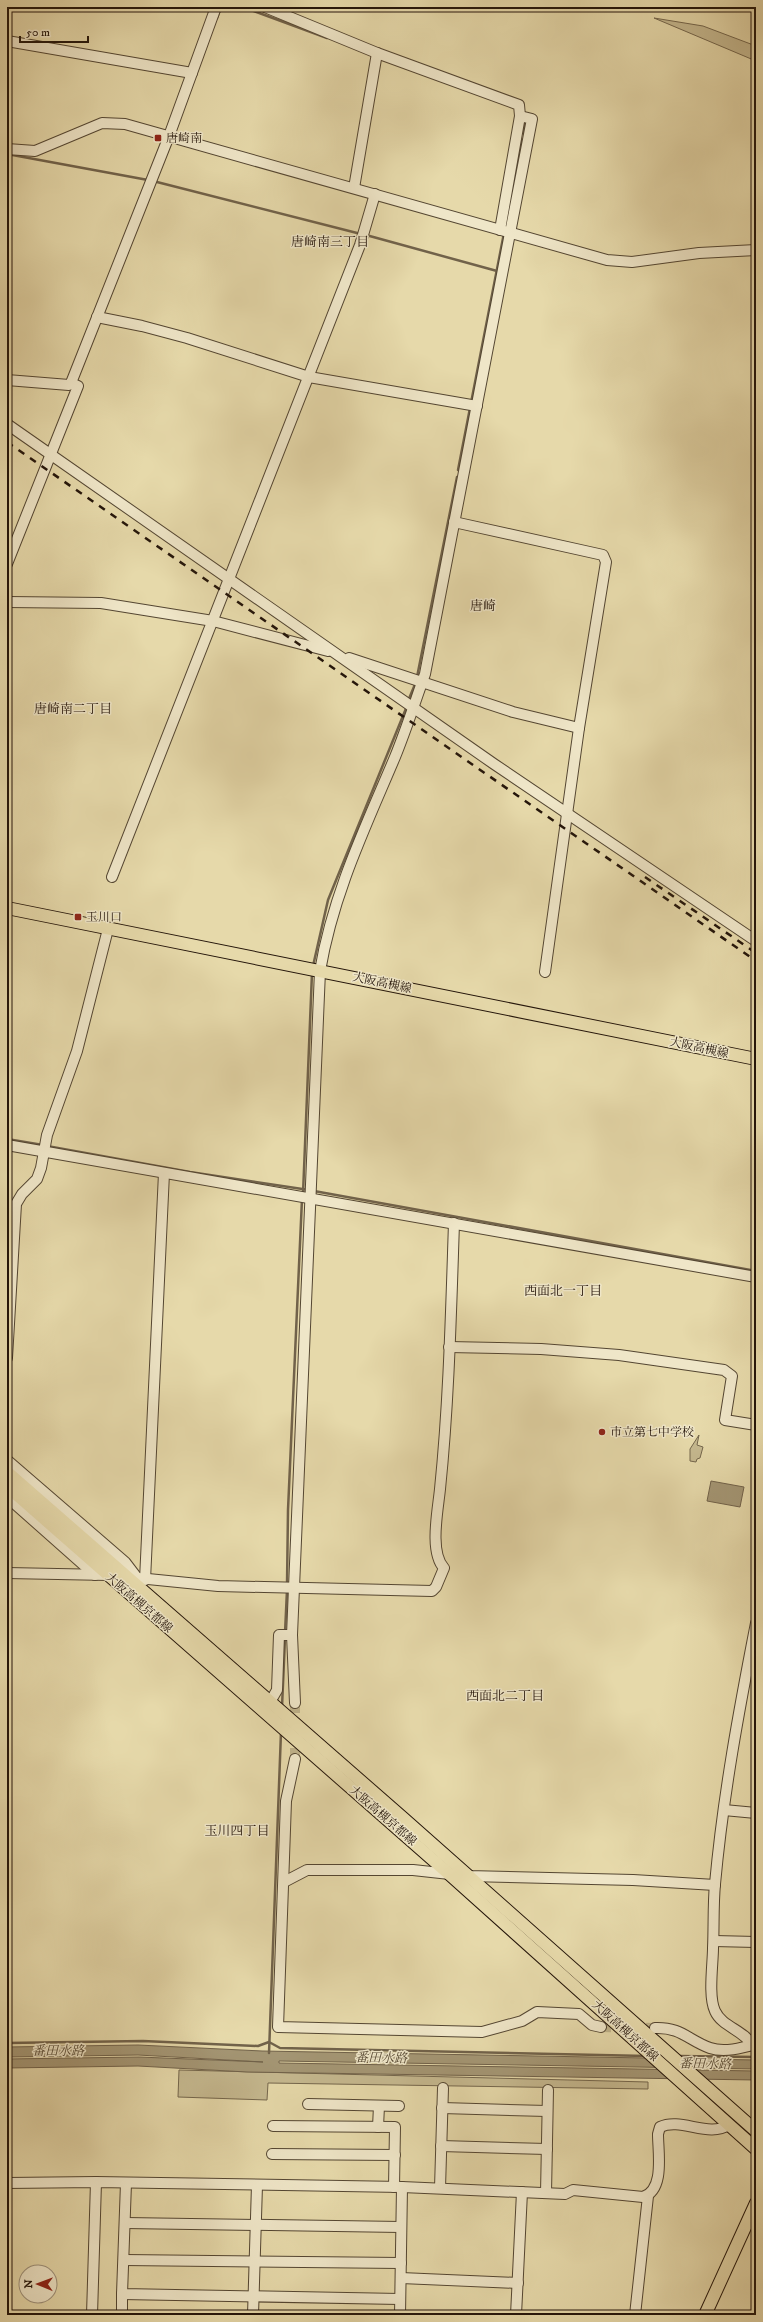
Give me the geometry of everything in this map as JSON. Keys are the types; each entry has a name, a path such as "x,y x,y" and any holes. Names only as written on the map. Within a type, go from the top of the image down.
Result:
{"main road":[{"name":"大阪高槻線","path":"7,908 756,1060"},
{"name":"大阪高槻京都線","path":"7,1472 468,1876 756,2131"},
{"name":"大阪高槻京都線","path":"7,1486 448,1873 756,2149"},
{"path":"706,2315 756,2203"}],"street":[{"path":"7,380 69,385 71,382 170,136 216,7"},
{"path":"265,7 377,54 519,105 520,116 505,231 477,406 422,683 339,890 326,937 320,971 292,1635 295,1703"},
{"path":"7,41 192,74"},
{"path":"354,188 377,54"},
{"path":"7,149 35,151 102,123 125,124 607,260 632,262 699,253 756,250"},
{"path":"112,877 360,245 375,194"},
{"path":"97,317 142,326 187,338 308,377 477,406"},
{"path":"7,564 78,386 71,382"},
{"path":"7,424 567,814 756,941"},
{"path":"454,522 603,555 606,562 579,728 545,972"},
{"path":"7,602 101,603 213,621 338,655 513,712 579,728"},
{"path":"7,1358 16,1204 22,1194 37,1179 45,1152 48,1135 77,1051 108,929"},
{"path":"7,1146 164,1172 756,1277"},
{"path":"142,1579 164,1172"},
{"path":"7,1573 108,1575 218,1586 432,1591 436,1587 444,1568 439,1563 436,1532 446,1432 454,1223"},
{"path":"449,1347 541,1349 619,1355 724,1370 732,1376 725,1420 756,1426"},
{"path":"7,1460 125,1562 142,1579"},
{"path":"7,1497 95,1575"},
{"path":"655,2028 675,2029 711,2048 737,2049 754,2045 748,2038 720,2018 715,2010 712,1981 715,1885 734,1728 756,1623"},
{"path":"270,1702 277,1690 279,1635 292,1635"},
{"path":"295,1759 286,1801 278,2027 482,2032 522,2021 537,2012 579,2014 592,2025 601,2026"},
{"path":"724,1810 756,1813"},
{"path":"284,1882 307,1870 413,1870 468,1876 633,1880 715,1885"},
{"path":"714,1942 756,1942"},
{"path":"440,2188 442,2088"},
{"path":"546,2193 548,2090"},
{"path":"308,2104 399,2106"},
{"path":"378,2106 378,2127"},
{"path":"442,2108 547,2111"},
{"path":"635,2315 648,2196 656,2186 658,2134 660,2127 668,2124 712,2129 723,2128 729,2124"},
{"path":"273,2126 395,2127 395,2155 401,2227 400,2315"},
{"path":"441,2146 547,2149"},
{"path":"272,2154 395,2155"},
{"path":"7,2183 96,2182 398,2187 565,2194 573,2190 643,2197 648,2196"},
{"path":"92,2315 96,2182"},
{"path":"122,2315 126,2183"},
{"path":"253,2315 257,2185"},
{"path":"516,2315 522,2192"},
{"path":"125,2223 401,2227"},
{"path":"124,2260 401,2263"},
{"path":"401,2278 518,2283"},
{"path":"122,2294 400,2299"}],"shaded area":[{"path":"654,18 703,26 756,46 756,61"},
{"path":"699,1435 697,1445 703,1447 700,1458 697,1459 696,1462 690,1461 690,1449"},
{"path":"179,2070 648,2082 648,2089 268,2083 267,2100 178,2097"}],"water":[{"path":"711,1481 744,1487 740,1507 707,1501"},
{"name":"番田水路","path":"138,2045 262,2051 756,2060 756,2069 279,2061 279,2063 756,2071 756,2080 247,2072 138,2066 7,2068 7,2059 139,2057 263,2062 138,2055 7,2057 7,2047"}],"waterway":[{"path":"217,18 221,7"},
{"path":"243,7 327,38"},
{"path":"523,133 526,120"},
{"path":"509,205 522,141"},
{"path":"7,154 148,180"},
{"path":"153,181 361,234"},
{"path":"471,403 504,233"},
{"path":"366,235 497,271"},
{"path":"458,470 470,408"},
{"path":"417,677 457,477"},
{"path":"408,701 416,682"},
{"path":"313,966 328,900 407,706"},
{"path":"303,1194 312,973"},
{"path":"7,1139 43,1145"},
{"path":"47,1146 190,1172 309,1190"},
{"path":"314,1191 756,1271"},
{"path":"287,1585 288,1510 302,1199"},
{"path":"285,1633 287,1590"},
{"path":"282,1707 285,1638"},
{"path":"269,2053 281,1732"},
{"name":"番田水路","path":"7,2043 143,2041 258,2046 269,2042 280,2048 646,2056"},
{"name":"番田水路","path":"679,2056 756,2057"}],"tunnel":[{"path":"295,1703 295,1759"},
{"path":"601,2027 655,2028"}],"railway":[{"path":"7,442 756,961"},
{"path":"645,877 756,953"}],"place":[{"name":"唐崎南","path":"158,138"},
{"name":"玉川口","path":"78,917"},
{"name":"市立第七中学校","path":"602,1432"}],"district":[{"name":"唐崎南三丁目","path":"330,242"},
{"name":"唐崎","path":"483,606"},
{"name":"唐崎南二丁目","path":"73,709"},
{"name":"西面北一丁目","path":"563,1291"},
{"name":"西面北二丁目","path":"505,1696"},
{"name":"玉川四丁目","path":"237,1831"}]}
